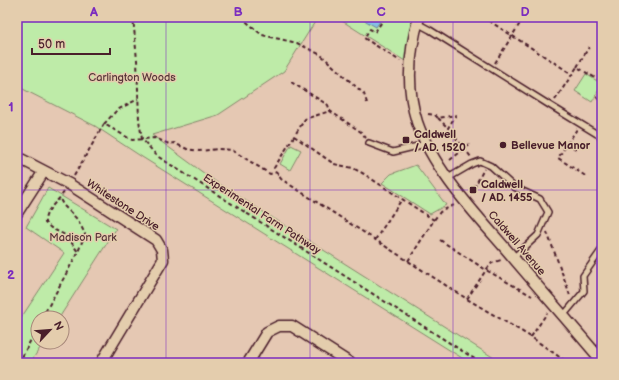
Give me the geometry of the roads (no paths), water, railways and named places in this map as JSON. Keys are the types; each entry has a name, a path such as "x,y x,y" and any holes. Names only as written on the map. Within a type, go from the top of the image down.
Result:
{"street":[{"name":"Caldwell Avenue","path":"418,20 410,64 411,90 417,121 426,144 470,208 602,361"},
{"name":"Whitestone Drive","path":"17,157 68,184 156,240 162,250 163,260 102,363"},
{"path":"17,213 44,171"},
{"path":"248,363 267,332 279,326 292,326 350,363"}],"lane":[{"path":"418,20 430,30 602,137"},
{"path":"369,143 393,152 426,144"},
{"path":"448,178 480,161 491,166 514,187 540,199 548,212 538,236 513,258"},
{"path":"563,316 584,291 583,276 602,249"}],"water":[{"path":"359,17 383,17 376,27"}],"place":[{"name":"Caldwell / AD. 1520","path":"406,140"},
{"name":"Bellevue Manor","path":"503,145"},
{"name":"Caldwell / AD. 1455","path":"473,190"}],"park label":[{"name":"Carlington Woods","path":"132,77"},
{"name":"Madison Park","path":"83,237"}]}
